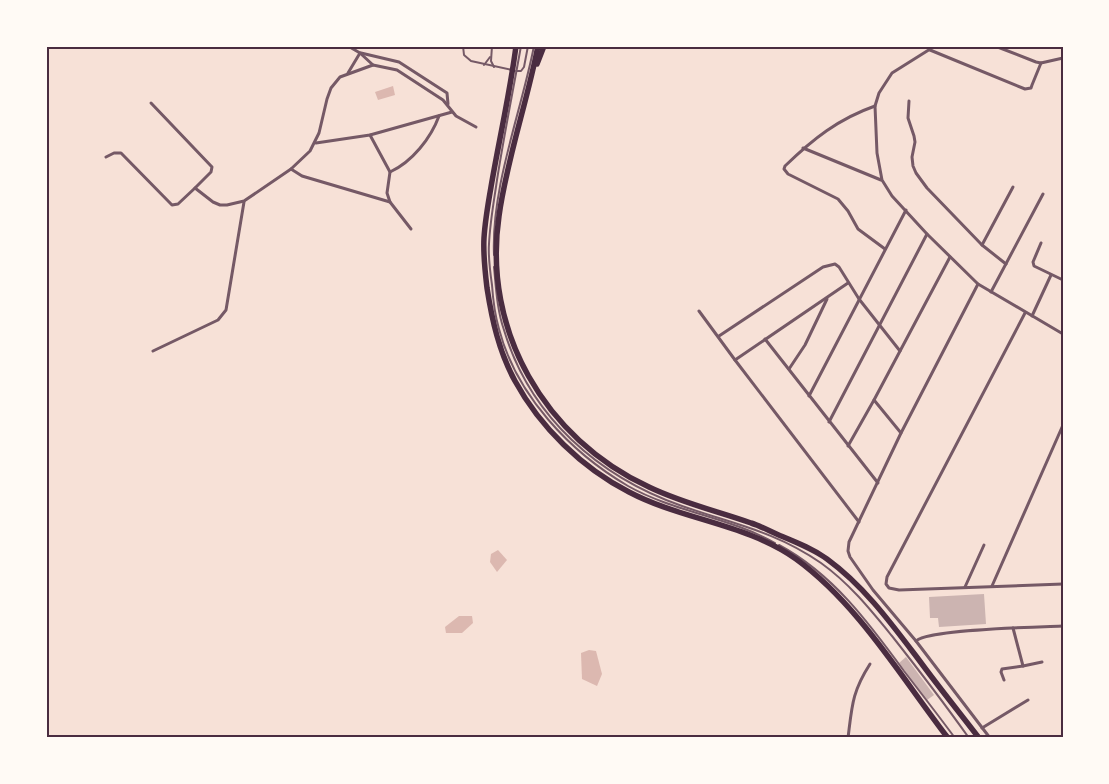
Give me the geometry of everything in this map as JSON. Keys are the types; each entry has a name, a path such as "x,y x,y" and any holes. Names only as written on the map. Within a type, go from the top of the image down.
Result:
{"highway":[{"path":"516,46 517,54 513,78 486,216 484,268 495,332 515,381 523,394 570,450 602,476 650,502 765,542 784,552 812,572 849,606 948,738"},
{"path":"538,46 504,188 496,245 500,300 508,330 530,380 544,402 581,444 613,468 637,482 681,500 754,524 804,545 847,575 879,608 979,738"},
{"path":"533,70 544,46"}],"street":[{"path":"348,46 360,53 373,65"},
{"path":"934,46 892,73 883,85 875,106 877,154 882,180 892,196 978,284 1063,334"},
{"path":"995,46 1042,63 1063,58"},
{"path":"930,50 1025,89 1032,85 1042,63"},
{"path":"347,74 360,53"},
{"path":"360,53 399,62 447,93 448,104 452,112 476,127"},
{"path":"195,188 213,202 227,205 244,201 291,169 310,151 316,142 331,88 340,77 373,65 397,70 448,104"},
{"path":"909,102 908,118 915,142 912,157 916,173 927,188 982,246 1006,264"},
{"path":"106,157 114,152 121,153 172,205 178,204 211,172 212,167 151,103"},
{"path":"875,106 848,117 824,132 803,148 784,169 786,172 838,199 848,211 858,229 885,249"},
{"path":"316,142 370,135 452,112"},
{"path":"390,172 400,168 431,134 439,115"},
{"path":"370,135 390,172 387,193 390,202 411,229"},
{"path":"803,148 882,180"},
{"path":"291,169 302,176 390,202"},
{"path":"982,246 1013,187"},
{"path":"991,292 1043,194"},
{"path":"153,351 218,320 226,310 244,201"},
{"path":"809,396 906,210"},
{"path":"829,422 928,234"},
{"path":"1041,243 1033,264 1063,280"},
{"path":"848,446 950,257"},
{"path":"719,336 823,267 835,264 839,267 848,283 879,326 900,351"},
{"path":"1032,316 1051,275"},
{"path":"735,360 848,283"},
{"path":"978,284 901,433 849,542 848,551 850,557 873,590 916,641 990,738"},
{"path":"789,369 806,345 827,298"},
{"path":"699,311 859,522"},
{"path":"1025,312 886,582 886,586 899,590 1063,584"},
{"path":"765,339 878,483"},
{"path":"874,400 901,433"},
{"path":"992,586 1063,425"},
{"path":"965,587 984,545"},
{"path":"916,641 923,637 942,634 1063,626"},
{"path":"1014,628 1023,666"},
{"path":"1004,680 1001,672 1002,669 1042,662"},
{"path":"848,738 854,694 859,680 870,664"},
{"path":"982,728 1028,700"}],"lane":[{"path":"463,46 464,55 468,59 484,65 521,72 524,67 528,46"},
{"path":"492,46 491,61 494,67"},
{"path":"517,54 521,46"},
{"path":"534,46 501,186 494,244 498,304 504,330 526,382 555,424 610,471 631,484 683,506 754,528 777,538 821,563 862,600 910,658 969,738"},
{"path":"484,65 491,55"},
{"path":"513,78 491,217 490,267 494,305 500,331 527,392 550,422 574,446 604,471 630,487 656,499 763,536 816,568 841,592 878,636 955,738"}],"shaded area":[{"path":"393,86 395,95 378,100 375,92"},
{"path":"498,550 507,560 497,572 490,562 491,554"},
{"path":"459,616 472,616 473,623 462,633 446,633 445,627"},
{"path":"589,650 596,651 602,674 597,686 582,679 581,653"}],"building":[{"path":"984,594 986,624 939,627 938,618 930,618 929,597"},
{"path":"906,657 934,695 927,700 899,663"}]}
